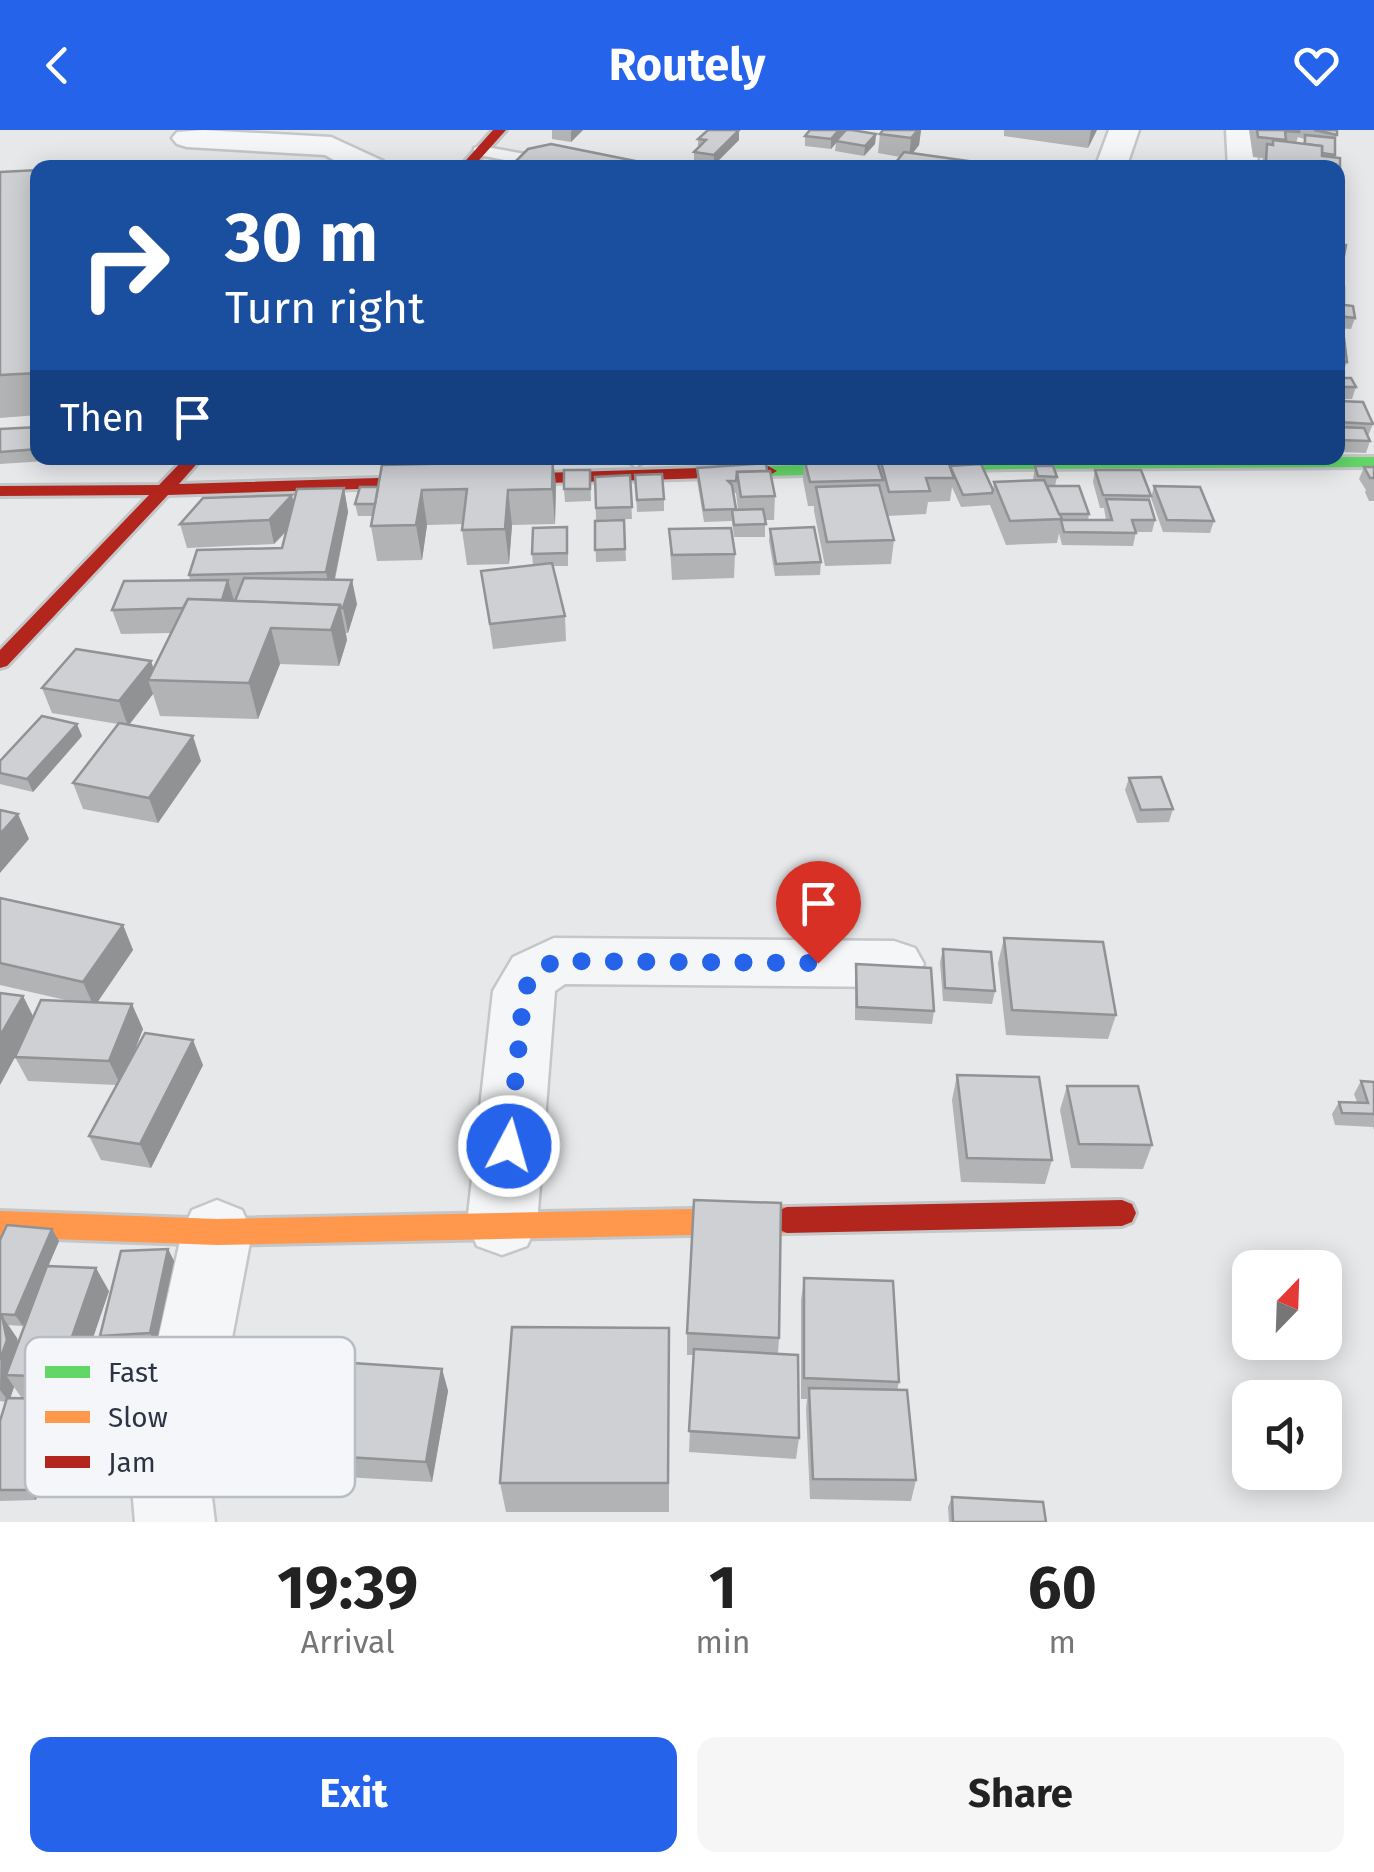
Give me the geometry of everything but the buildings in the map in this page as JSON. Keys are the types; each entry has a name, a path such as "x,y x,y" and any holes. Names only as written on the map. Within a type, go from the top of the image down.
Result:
{"main road":[{"path":"473,160 500,130"},
{"path":"1345,462 1374,462"},
{"path":"0,662 187,465"},
{"path":"0,491 164,490 583,465"},
{"path":"0,1224 217,1232 1122,1213"}],"street":[{"path":"1113,160 1124,130"},
{"path":"1241,130 1243,160"},
{"path":"187,138 331,146 357,160"},
{"path":"502,1224 524,991 534,974 554,961 894,964"},
{"path":"195,1337 217,1232"},
{"path":"170,1497 175,1522"}],"traffic: fast":[{"path":"1345,462 1374,462"},
{"path":"768,471 974,465"}],"traffic: slow":[{"path":"0,1224 217,1232 787,1220"}],"traffic: jam":[{"path":"472,160 500,130"},
{"path":"0,662 187,465"},
{"path":"0,491 164,490 768,471"},
{"path":"787,1220 1122,1213"}],"route":[{"path":"509,1146 524,991 534,974 554,961 818,963"}]}
